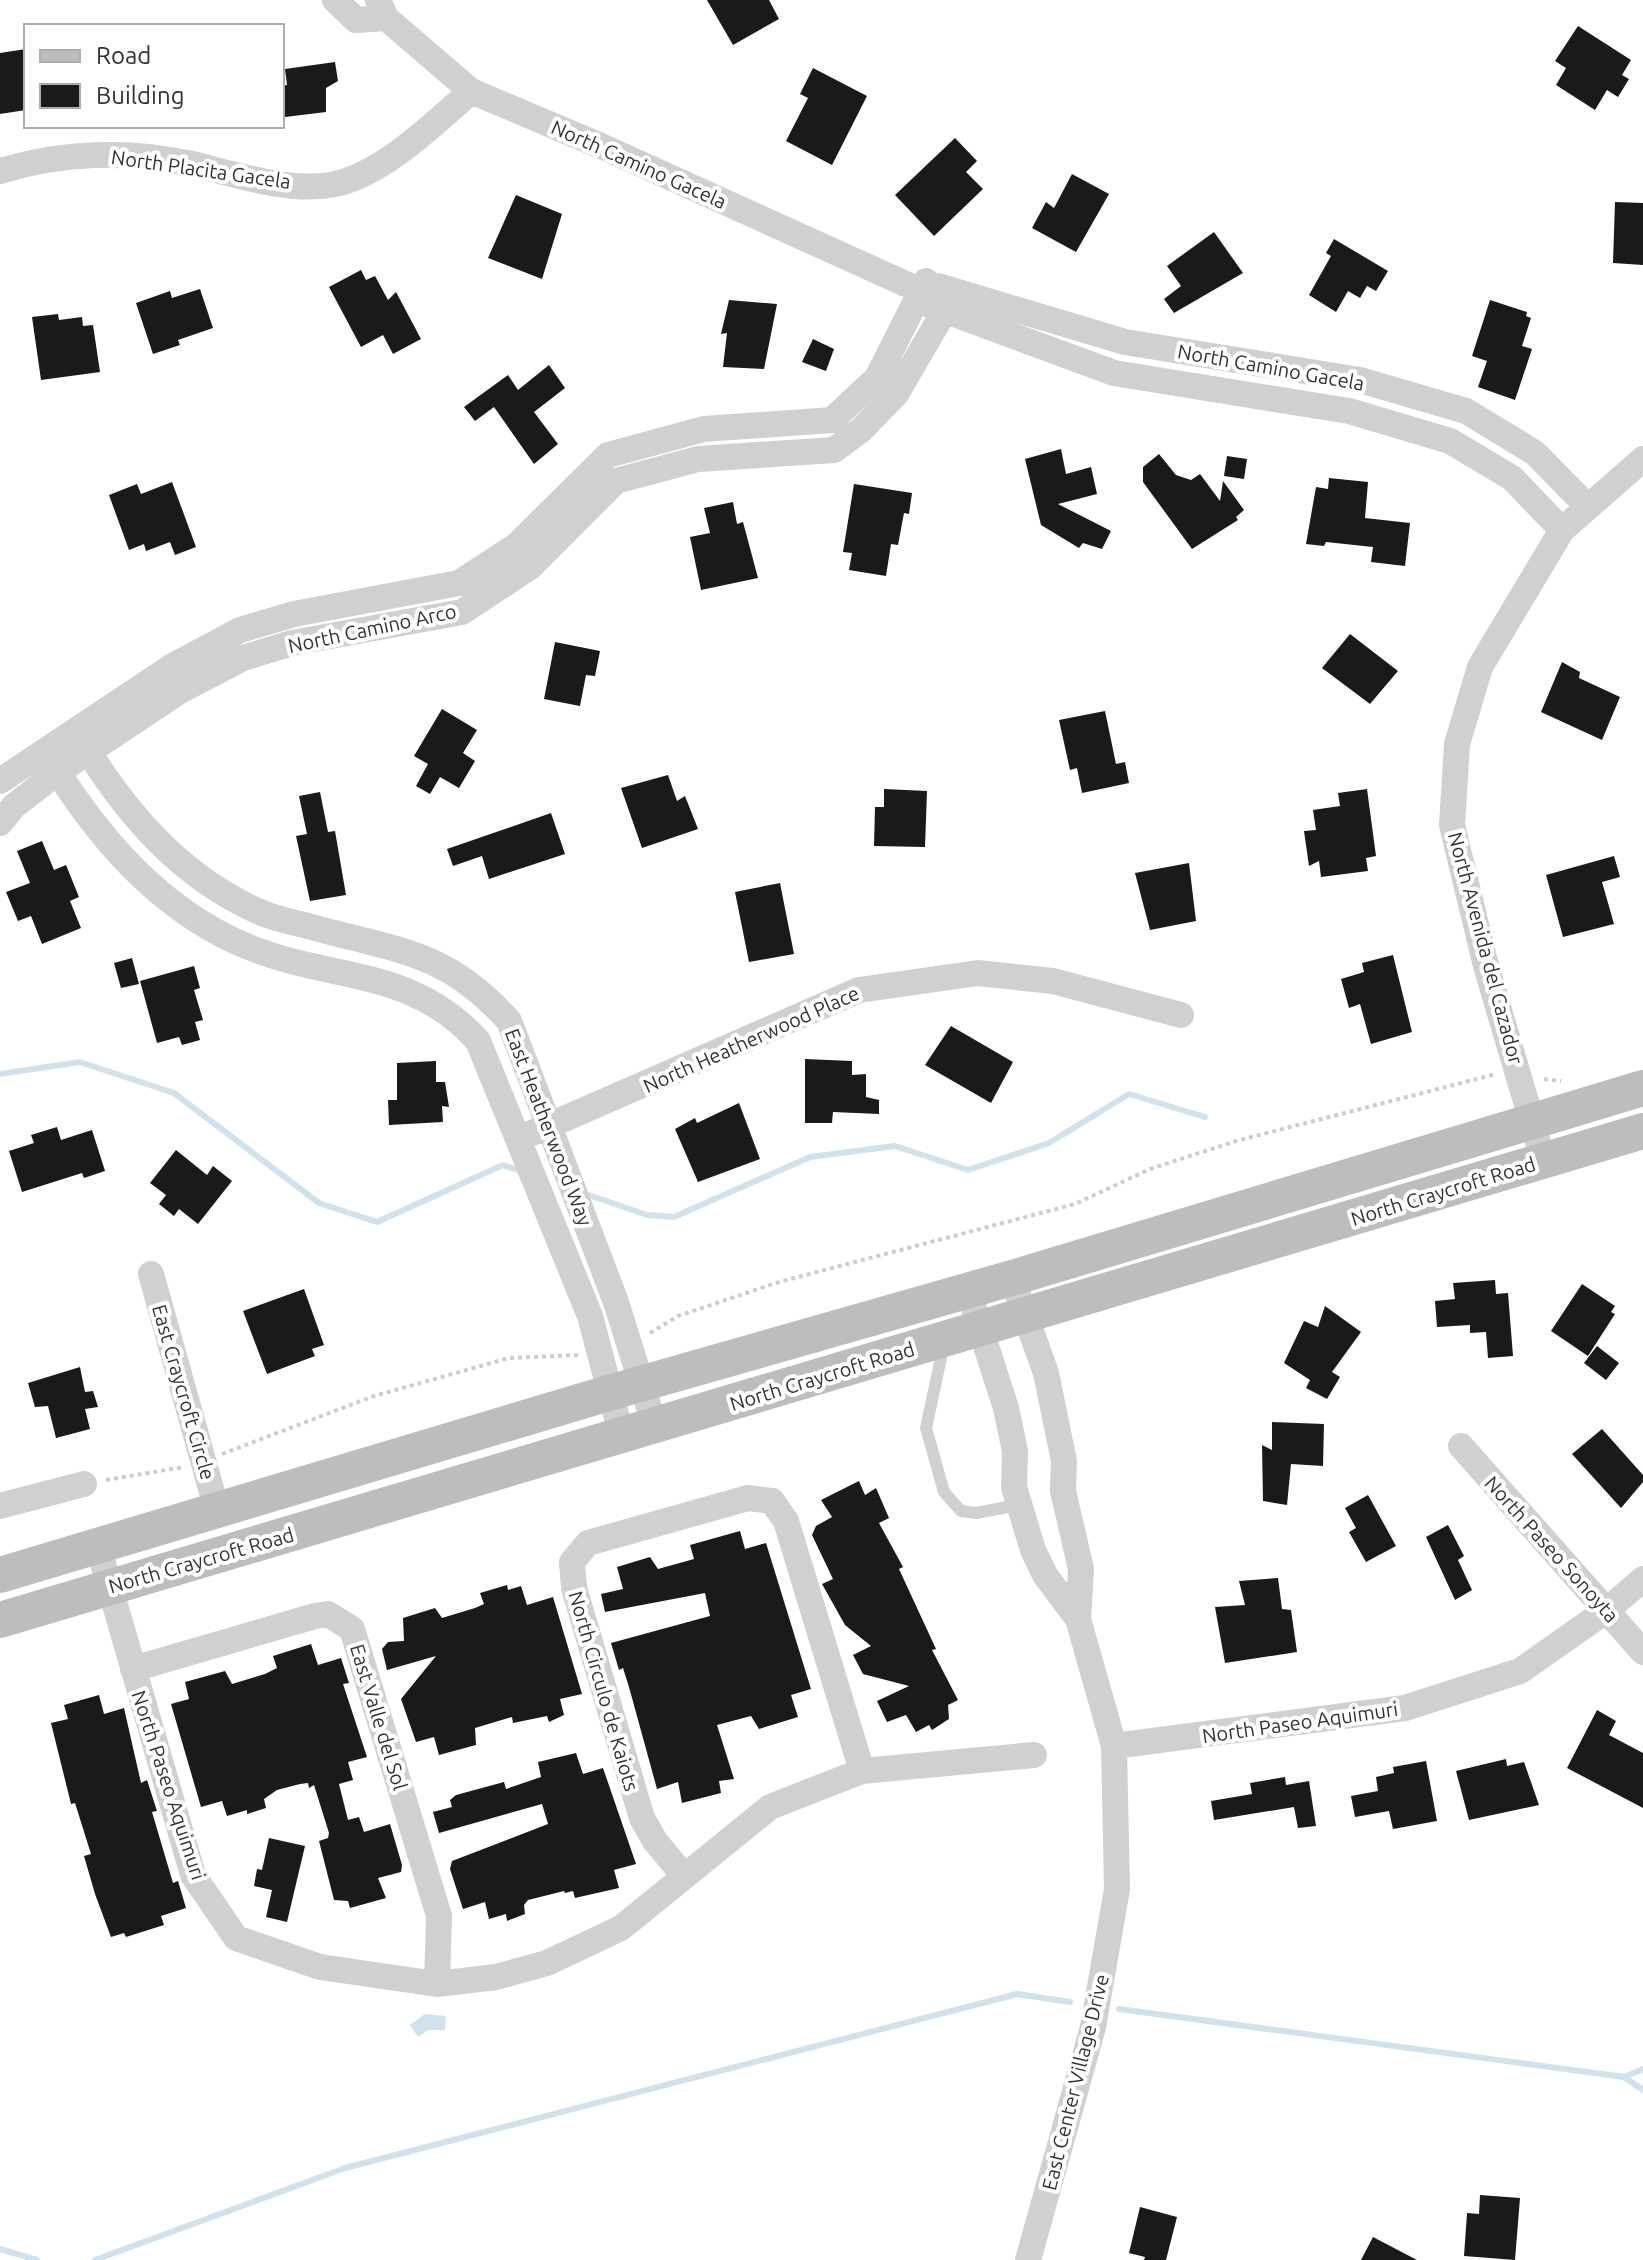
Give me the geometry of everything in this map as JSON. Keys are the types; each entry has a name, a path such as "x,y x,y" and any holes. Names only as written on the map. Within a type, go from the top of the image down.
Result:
{"main road":[{"name":"North Craycroft Road","path":"0,1575 626,1388 1012,1278 1643,1088"},
{"name":"North Craycroft Road","path":"0,1620 1643,1131"}],"street":[{"name":"North Camino Gacela","path":"335,0 356,20 382,9 471,91 1114,373 1349,411 1450,441 1512,478 1562,530"},
{"name":"North Placita Gacela","path":"0,171 32,161 97,154 191,164 241,178 331,185 384,163 471,91"},
{"name":"North Camino Arco","path":"82,741 171,667 240,630 294,614 459,583 516,546 608,455 704,429 832,420 877,378 917,289"},
{"name":"North Camino Gacela","path":"951,302 1125,342 1360,380 1466,411 1535,453 1588,507"},
{"name":"North Camino Arco","path":"0,781 51,760 243,658 292,643 462,612 530,567 616,481 698,459 834,450 861,430 896,394 951,302"},
{"path":"1256,396 1272,366"},
{"name":"North Avenida del Cazador","path":"1543,1159 1486,966 1452,825 1457,744 1480,667 1562,530 1643,459"},
{"name":"East Heatherwood Way","path":"82,741 133,814 174,860 220,892 265,915 436,961 481,991 509,1021 616,1302 626,1388 638,1432"},
{"name":"North Camino Arco","path":"0,823 51,760"},
{"name":"East Heatherwood Way","path":"51,760 105,837 150,887 201,924 252,948 420,994 458,1019 478,1041 590,1316 626,1388"},
{"name":"North Heatherwood Place","path":"518,1139 591,1110 859,990 978,973 1053,981 1181,1015"},
{"name":"East Craycroft Circle","path":"151,1274 217,1510"},
{"name":"East Center Village Drive","path":"1012,1278 1023,1317 1046,1373 1058,1425 1064,1461 1063,1491 1081,1569 1078,1619 1114,1746 1117,1889 1093,2027 1028,2260"},
{"name":"East Center Village Drive","path":"968,1290 1006,1408 1015,1451 1014,1487 1019,1505 1045,1575 1078,1619"},
{"name":"North Paseo Sonoyta","path":"1461,1446 1643,1652"},
{"path":"0,1506 84,1484"},
{"name":"North Circulo de Kaiots","path":"684,1876 655,1841 642,1818 574,1588 572,1562 588,1543 748,1498 757,1496 772,1501 786,1521 862,1771"},
{"name":"North Paseo Aquimuri","path":"98,1546 193,1875 236,1938 320,1967 437,1984 496,1977 547,1963 621,1928 770,1807 862,1771 1034,1755"},
{"name":"North Paseo Aquimuri","path":"1114,1746 1405,1708 1520,1671 1607,1610 1643,1579"},
{"name":"East Valle del Sol","path":"133,1669 315,1616 328,1614 352,1629 439,1916 437,1984"}],"lane":[{"path":"945,1339 926,1428 944,1492 961,1511 976,1513 1019,1505"}],"path":[{"path":"642,1338 678,1316 779,1282 1075,1204 1150,1169 1236,1141 1502,1072"},
{"path":"221,1454 374,1396 509,1358 591,1354"},
{"path":"84,1484 194,1465"}],"water":[{"path":"425,2014 446,2016 445,2030 428,2030 418,2037 410,2025"}],"building":[{"path":"707,0 769,0 779,19 733,45"},
{"path":"1578,26 1631,60 1622,75 1629,79 1618,97 1607,90 1595,110 1556,85 1566,68 1555,61"},
{"path":"24,49 24,110 0,114 0,53"},
{"path":"335,62 338,81 326,88 326,112 285,117 285,69"},
{"path":"813,68 867,96 832,165 786,141 808,98 800,94"},
{"path":"955,138 977,161 966,172 983,189 934,236 895,195"},
{"path":"1072,174 1109,194 1076,252 1032,228 1046,202 1054,208"},
{"path":"516,195 562,214 542,279 488,258"},
{"path":"1615,202 1643,203 1643,265 1613,263"},
{"path":"1214,232 1243,273 1174,313 1164,299 1181,286 1167,266"},
{"path":"1334,239 1388,271 1376,291 1367,286 1360,298 1348,291 1336,312 1309,295 1331,256 1326,253"},
{"path":"361,270 366,280 375,276 388,300 396,292 421,339 393,354 383,335 361,347 329,287"},
{"path":"200,289 213,328 178,340 180,345 153,354 136,303 170,291 172,298"},
{"path":"729,300 777,304 764,369 723,367 727,333 721,334"},
{"path":"1490,300 1527,312 1526,316 1531,318 1522,346 1532,349 1515,400 1478,387 1487,361 1472,356"},
{"path":"58,314 59,320 82,317 83,326 93,325 100,372 41,380 32,317"},
{"path":"813,339 834,349 826,371 802,362"},
{"path":"549,365 565,388 534,412 558,444 534,464 494,407 475,421 464,407 508,375 518,390"},
{"path":"1061,449 1066,474 1091,467 1097,494 1058,504 1111,531 1102,549 1083,543 1079,548 1041,525 1025,459"},
{"path":"1159,454 1176,475 1191,480 1200,474 1220,501 1223,481 1244,510 1236,517 1238,520 1192,549 1143,482 1143,467"},
{"path":"1227,456 1247,459 1244,479 1224,476"},
{"path":"1329,478 1368,482 1365,518 1410,523 1405,566 1371,562 1373,547 1326,542 1324,546 1306,544 1316,487 1328,489"},
{"path":"172,482 196,547 175,555 170,542 146,551 144,544 129,550 109,495 137,484 141,494"},
{"path":"854,484 912,493 909,514 904,513 898,545 891,544 886,576 849,570 852,553 843,552"},
{"path":"733,502 737,524 743,522 758,578 701,590 690,537 710,533 704,508"},
{"path":"1350,634 1398,671 1370,704 1322,668"},
{"path":"555,642 600,651 595,676 586,675 580,706 544,699"},
{"path":"1562,662 1580,672 1579,678 1620,697 1602,740 1541,712"},
{"path":"442,709 477,730 463,753 475,761 459,788 440,777 430,794 416,786 428,764 414,756"},
{"path":"1105,711 1116,764 1125,762 1129,783 1082,793 1077,768 1070,770 1059,720"},
{"path":"668,775 677,801 685,796 698,829 642,848 621,788"},
{"path":"884,789 927,791 925,847 874,846 875,807 884,807"},
{"path":"1367,789 1376,856 1366,858 1368,871 1321,877 1319,861 1309,866 1304,831 1316,830 1313,810 1340,806 1338,793"},
{"path":"320,792 328,832 335,831 346,895 310,901 296,836 307,834 299,796"},
{"path":"551,813 565,854 489,879 482,856 453,866 447,849"},
{"path":"42,841 54,870 66,865 79,897 70,901 81,928 42,944 31,916 18,921 6,892 30,883 17,851"},
{"path":"1614,856 1620,877 1602,882 1614,924 1563,937 1546,875"},
{"path":"1189,863 1196,921 1150,930 1135,873"},
{"path":"780,883 794,954 749,962 735,892"},
{"path":"1393,955 1412,1032 1371,1044 1360,1004 1349,1008 1341,979 1364,972 1362,963"},
{"path":"132,958 139,984 121,988 114,963"},
{"path":"194,966 200,988 194,990 203,1020 195,1022 200,1040 182,1045 179,1037 157,1043 140,981"},
{"path":"951,1026 1013,1062 991,1103 925,1065"},
{"path":"805,1059 852,1061 852,1075 866,1074 866,1097 879,1100 879,1114 833,1112 832,1123 805,1123"},
{"path":"436,1061 436,1082 445,1082 449,1107 442,1106 443,1122 389,1125 388,1100 397,1100 397,1063"},
{"path":"739,1103 760,1159 698,1182 675,1129 695,1118 697,1123"},
{"path":"57,1127 61,1140 92,1130 105,1171 84,1178 82,1173 22,1192 9,1151 34,1143 31,1135"},
{"path":"176,1150 207,1175 213,1166 232,1181 198,1224 179,1209 174,1216 159,1204 166,1195 150,1183"},
{"path":"1495,1280 1496,1294 1508,1293 1513,1356 1488,1358 1486,1332 1470,1333 1470,1325 1437,1327 1435,1301 1455,1299 1453,1283"},
{"path":"1582,1284 1615,1306 1611,1312 1615,1314 1588,1356 1551,1331"},
{"path":"304,1289 324,1345 312,1349 315,1356 267,1374 243,1311"},
{"path":"1325,1306 1361,1332 1332,1372 1340,1377 1327,1399 1306,1388 1310,1380 1284,1363 1304,1321 1318,1327"},
{"path":"1597,1346 1619,1363 1606,1380 1584,1363"},
{"path":"80,1367 85,1392 93,1391 98,1407 85,1409 90,1429 56,1438 48,1406 35,1407 28,1383"},
{"path":"1272,1422 1324,1424 1323,1466 1291,1464 1287,1505 1263,1501 1262,1445 1272,1450"},
{"path":"1602,1429 1643,1475 1643,1482 1621,1508 1572,1454"},
{"path":"859,1481 865,1495 876,1488 889,1518 879,1523 903,1567 899,1569 936,1649 932,1650 958,1700 948,1705 949,1719 932,1730 929,1725 916,1732 906,1715 887,1722 877,1701 909,1686 863,1674 853,1655 871,1646 845,1625 822,1584 833,1579 812,1535 816,1526 832,1517 821,1500"},
{"path":"1368,1495 1396,1546 1366,1562 1349,1532 1356,1528 1345,1508"},
{"path":"1448,1525 1464,1556 1458,1560 1472,1590 1455,1600 1426,1537"},
{"path":"740,1531 745,1549 766,1543 811,1689 791,1695 798,1717 759,1729 751,1716 717,1725 734,1779 719,1781 721,1793 682,1803 678,1782 657,1789 629,1687 623,1668 619,1670 611,1643 710,1616 705,1593 605,1612 601,1594 623,1589 617,1567 650,1557 658,1569 694,1559 690,1545"},
{"path":"1278,1578 1282,1609 1291,1610 1297,1652 1225,1663 1215,1607 1245,1605 1239,1581"},
{"path":"507,1585 508,1590 521,1586 527,1605 553,1597 582,1694 560,1699 564,1715 549,1722 547,1716 513,1723 512,1717 475,1728 476,1745 439,1755 434,1737 416,1742 401,1699 436,1656 387,1670 382,1649 388,1642 404,1641 403,1618 435,1608 442,1618 475,1608 484,1604 480,1593"},
{"path":"311,1644 318,1665 341,1658 349,1683 343,1684 367,1757 348,1762 353,1780 339,1784 348,1820 359,1817 364,1832 390,1824 402,1865 401,1872 378,1878 386,1898 350,1908 348,1901 334,1900 319,1841 328,1838 329,1833 314,1785 309,1788 308,1783 300,1784 277,1790 264,1799 266,1808 247,1814 247,1810 227,1816 222,1801 201,1807 171,1704 189,1699 185,1682 225,1671 232,1684 277,1668 273,1656"},
{"path":"99,1695 104,1714 124,1708 141,1783 147,1780 157,1811 152,1812 173,1883 178,1881 186,1908 161,1916 164,1925 126,1937 124,1933 111,1937 95,1894 84,1856 91,1854 75,1803 71,1804 51,1723 68,1719 64,1705"},
{"path":"1597,1710 1616,1721 1609,1735 1643,1753 1643,1808 1567,1768"},
{"path":"576,1753 583,1774 603,1768 636,1864 614,1870 619,1888 575,1898 573,1891 564,1891 528,1900 524,1905 525,1914 507,1921 506,1914 489,1919 485,1902 463,1909 450,1869 452,1861 548,1824 542,1804 439,1833 433,1812 452,1807 450,1800 456,1795 504,1782 506,1789 541,1777 538,1762"},
{"path":"1506,1759 1507,1766 1524,1762 1539,1805 1469,1820 1456,1771"},
{"path":"1426,1761 1437,1821 1393,1829 1389,1811 1355,1817 1351,1796 1378,1791 1376,1777 1394,1773 1393,1767"},
{"path":"1285,1777 1286,1785 1309,1781 1316,1826 1298,1828 1294,1807 1214,1820 1211,1801 1252,1794 1250,1783"},
{"path":"269,1838 305,1846 287,1922 266,1917 272,1890 254,1886 257,1869 262,1870"},
{"path":"1480,2195 1520,2198 1515,2260 1464,2256 1467,2213 1479,2214"},
{"path":"1140,2207 1177,2217 1166,2260 1144,2260 1145,2257 1129,2253"},
{"path":"1373,2237 1417,2260 1361,2260"}],"waterway":[{"path":"0,1074 80,1062 174,1093 319,1203 377,1222 503,1165 524,1172"},
{"path":"583,1193 647,1215 674,1217 810,1157 895,1146 968,1170 1049,1143 1129,1094 1205,1117"},
{"path":"95,2260 345,2168 1017,1994 1070,2002"},
{"path":"1119,2009 1624,2077 1643,2090"},
{"path":"1624,2077 1643,2069"},
{"path":"0,2249 37,2260"}]}
